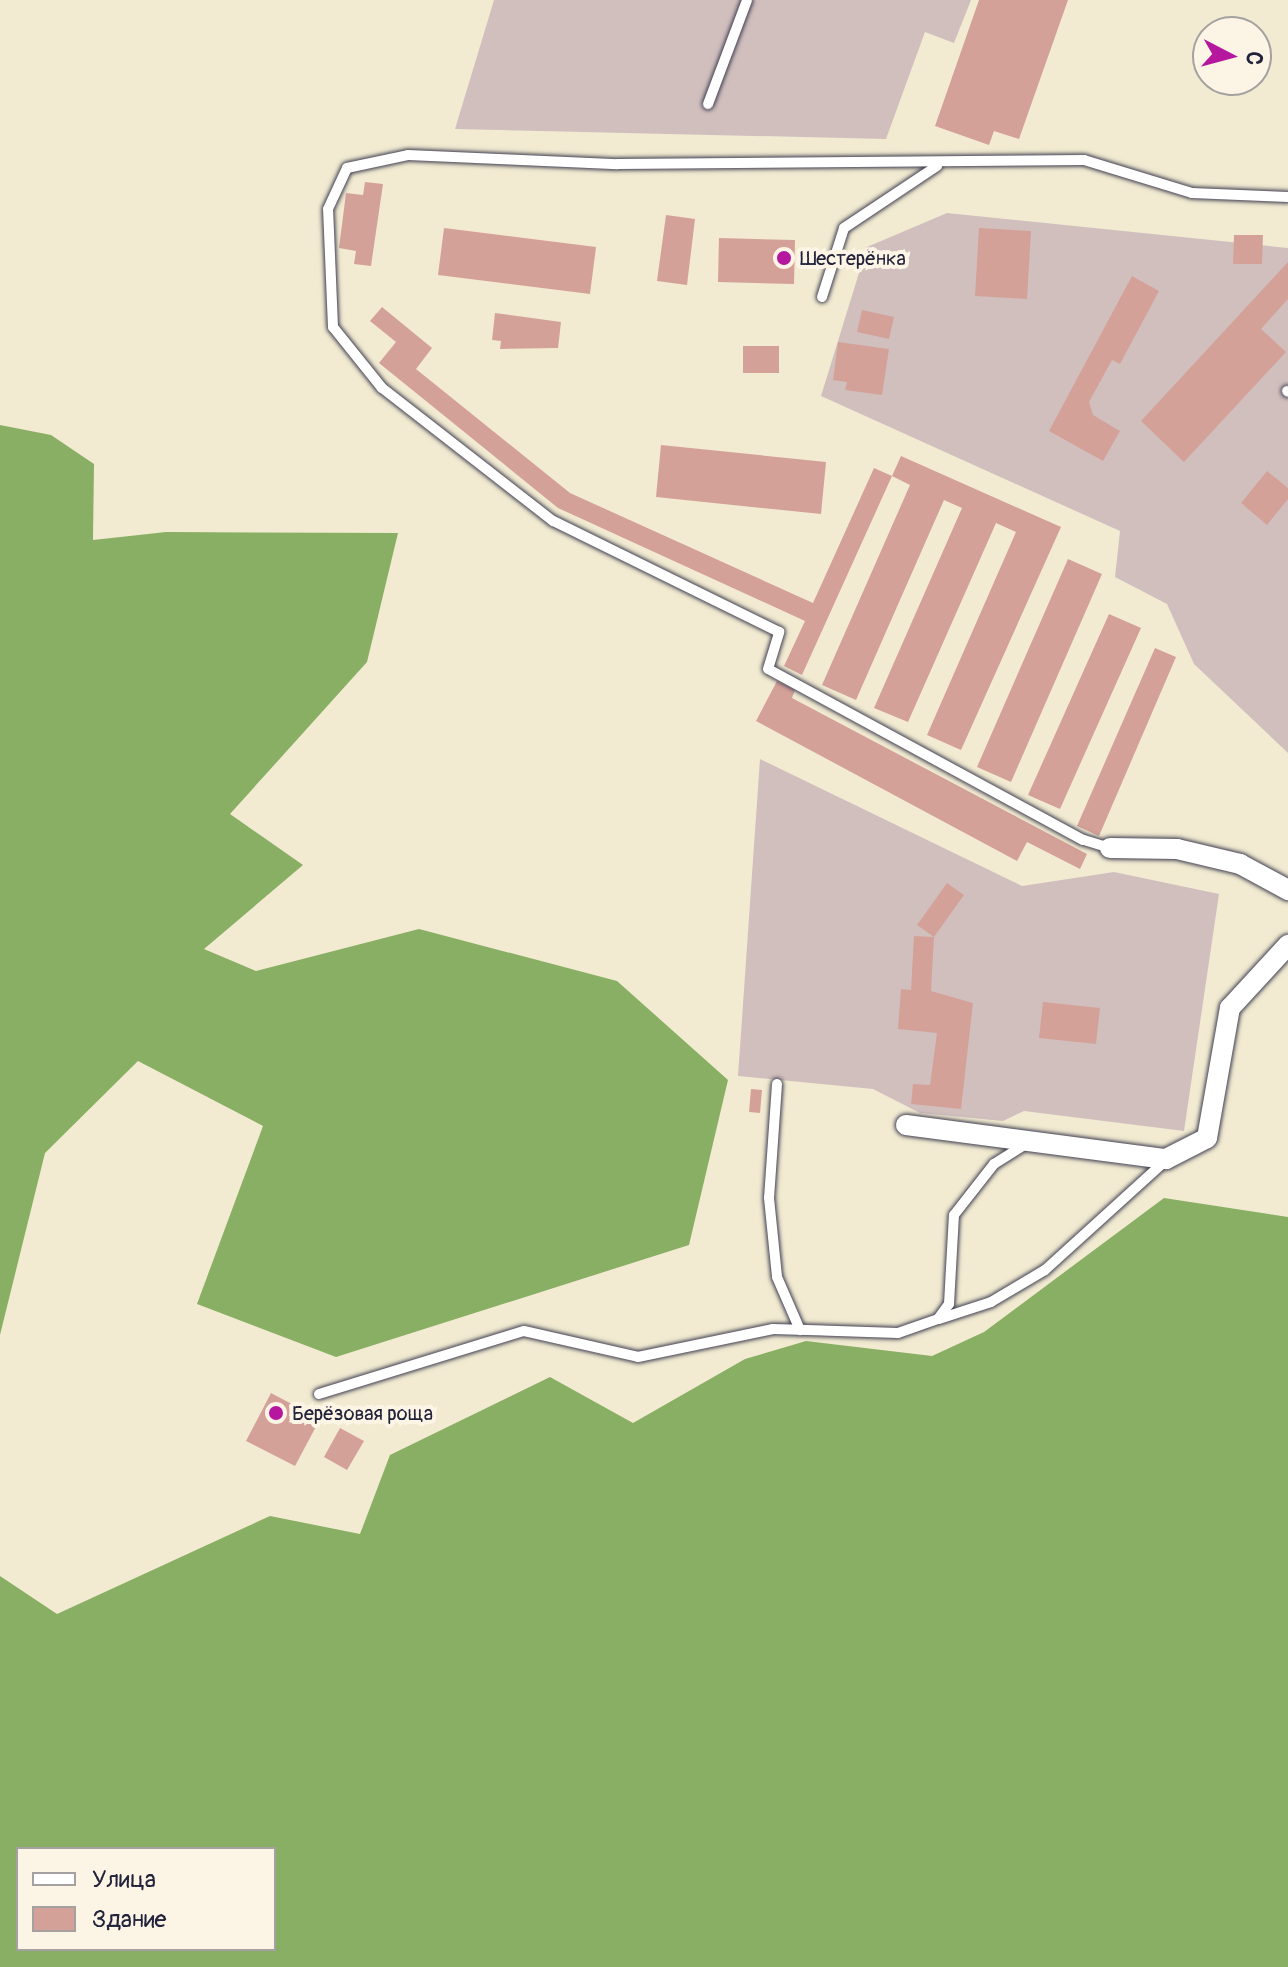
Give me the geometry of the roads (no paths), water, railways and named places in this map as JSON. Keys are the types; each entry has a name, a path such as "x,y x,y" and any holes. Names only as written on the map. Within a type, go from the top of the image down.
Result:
{"street":[{"path":"1110,848 1177,849 1240,864 1288,890"},
{"path":"906,1125 1166,1159 1207,1138 1230,1008 1288,945"}],"lane":[{"path":"708,104 747,0"},
{"path":"1110,848 1083,840 768,669 779,632 553,521 382,388 333,327 328,209 347,168 408,155 938,165 1084,160 1192,193 1288,197"},
{"path":"822,297 844,228 938,165"},
{"path":"777,1084 771,1214 777,1277 800,1330"},
{"path":"938,1319 949,1304 954,1215 994,1164 1032,1141"},
{"path":"319,1394 524,1331 638,1357 800,1330 898,1333 991,1302 1045,1270 1166,1159"}],"place":[{"name":"Шестерёнка","path":"784,258"},
{"name":"Берёзовая роща","path":"276,1413"}]}
